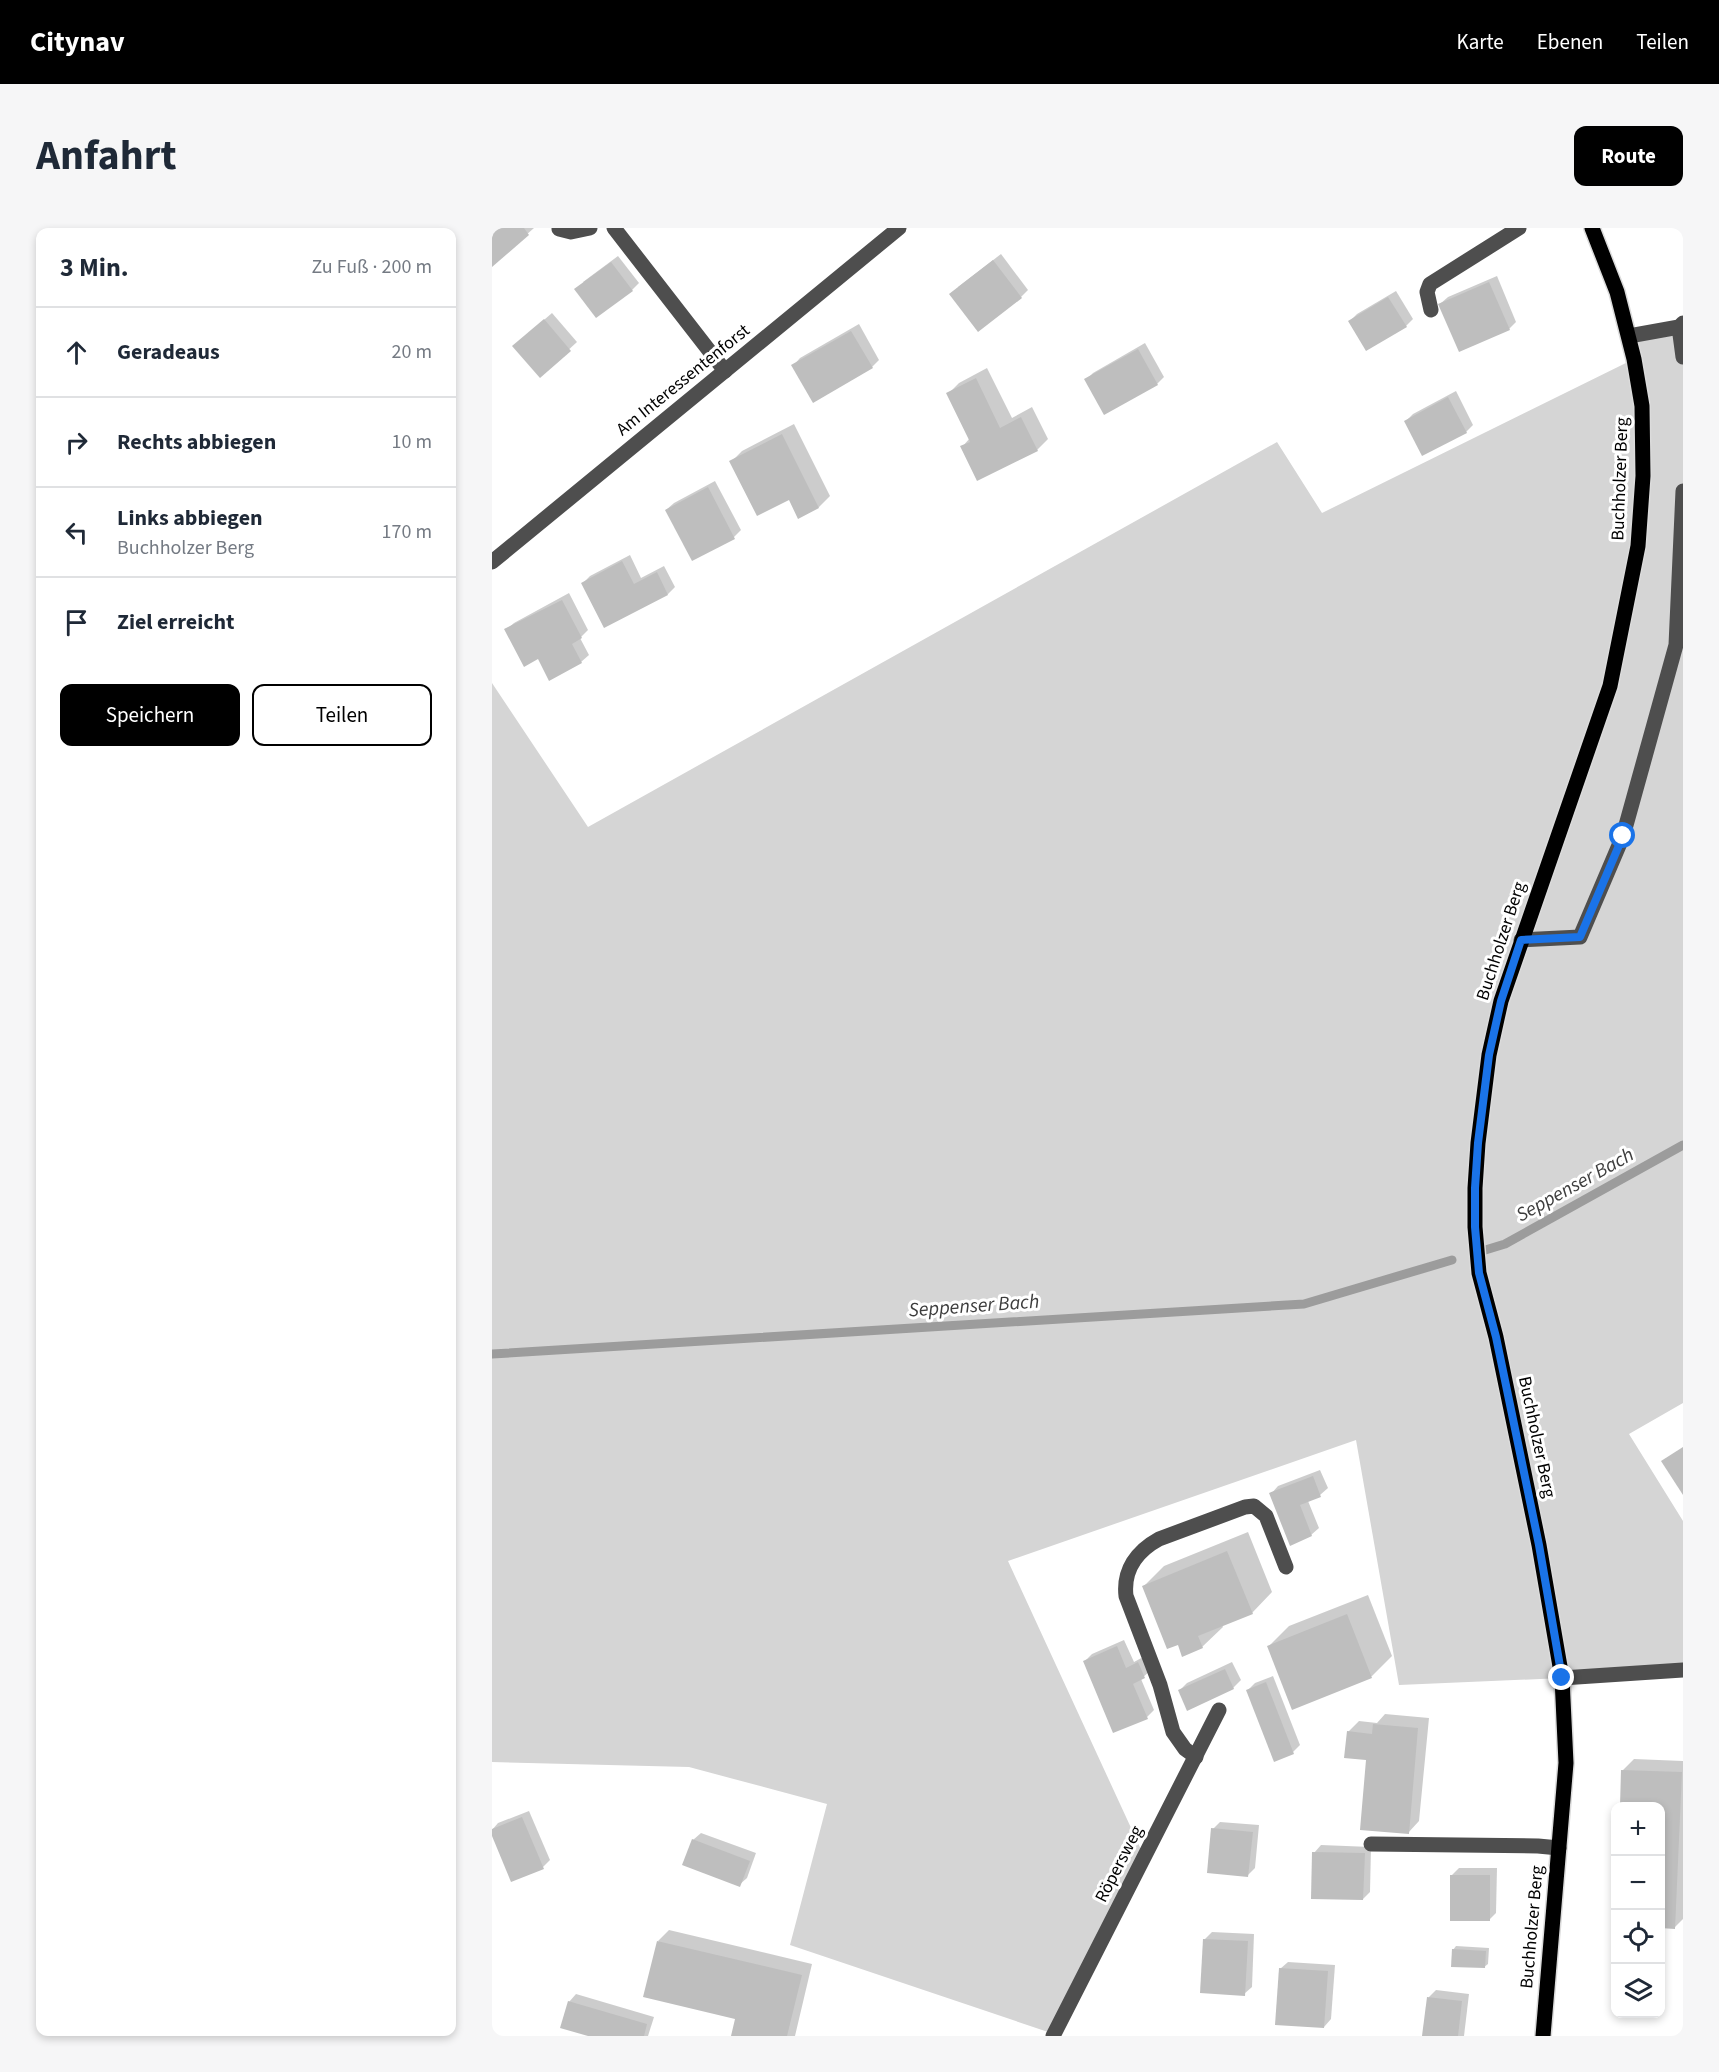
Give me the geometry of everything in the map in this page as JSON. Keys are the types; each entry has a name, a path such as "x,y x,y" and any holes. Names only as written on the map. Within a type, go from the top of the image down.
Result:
{"main road":[{"name":"Buchholzer Berg","path":"1543,2036 1566,1762 1562,1678 1539,1545 1496,1337 1479,1273 1475,1227 1475,1188 1489,1055 1501,1001 1610,686 1638,546 1643,476 1642,406 1629,336 1617,292 1592,228"}],"street":[{"path":"558,229 571,232 590,228"},
{"path":"614,228 725,371"},
{"name":"Am Interessentenforst","path":"492,562 899,228"},
{"path":"1431,310 1427,292 1430,284 1520,228"},
{"path":"1629,336 1681,325 1683,357"},
{"path":"1521,940 1580,937 1623,836 1676,645 1683,491"},
{"path":"1196,1757 1185,1749 1173,1732 1160,1685 1126,1596 1127,1573 1139,1553 1159,1539 1245,1507 1254,1506 1266,1516 1286,1567"},
{"path":"1562,1678 1683,1670"},
{"name":"Röpersweg","path":"1053,2036 1219,1710"},
{"path":"1371,1844 1559,1848"}],"shaded area":[{"path":"1683,323 1683,1403 1629,1434 1683,1521 1683,1670 1399,1685 1356,1440 1008,1561 1144,1856 1054,2034 790,1945 827,1804 689,1767 492,1762 492,683 588,827 1277,442 1322,513 1634,359 1629,336"}],"building":[{"path":"492,228 524,228 529,235 492,267"},
{"path":"993,260 1022,298 978,332 949,294"},
{"path":"611,262 633,291 596,318 574,289"},
{"path":"1489,282 1510,330 1459,352 1438,304"},
{"path":"1388,297 1407,327 1366,351 1348,321"},
{"path":"544,319 571,351 540,378 512,346"},
{"path":"851,331 873,368 813,403 791,365"},
{"path":"1138,349 1158,385 1104,415 1084,379"},
{"path":"976,378 1000,428 1021,417 1038,451 977,481 960,446 970,442 946,393"},
{"path":"1448,397 1467,433 1422,456 1404,421"},
{"path":"782,434 819,508 798,519 789,500 757,516 729,461"},
{"path":"708,487 735,539 692,561 665,510"},
{"path":"622,561 634,584 657,572 668,595 604,628 581,583"},
{"path":"562,600 582,638 572,644 582,663 549,681 538,659 524,667 504,629"},
{"path":"1683,1447 1683,1495 1661,1461"},
{"path":"1313,1476 1321,1497 1300,1505 1312,1536 1290,1546 1269,1493"},
{"path":"1227,1551 1253,1614 1198,1636 1203,1648 1182,1657 1178,1645 1167,1649 1142,1586"},
{"path":"1347,1614 1372,1678 1292,1710 1267,1646"},
{"path":"1117,1646 1126,1668 1138,1662 1145,1678 1133,1684 1148,1719 1113,1733 1083,1661"},
{"path":"1225,1669 1234,1689 1187,1711 1178,1690"},
{"path":"1266,1682 1294,1754 1274,1762 1246,1690"},
{"path":"1373,1724 1418,1728 1409,1834 1360,1830 1366,1760 1344,1758 1347,1731 1372,1734"},
{"path":"1621,1770 1682,1772 1675,1929 1665,1928 1665,1802 1620,1802"},
{"path":"522,1817 544,1869 511,1882 492,1836 492,1829"},
{"path":"1211,1828 1253,1832 1248,1877 1207,1873"},
{"path":"692,1839 750,1861 740,1887 682,1865"},
{"path":"1312,1852 1365,1853 1363,1900 1311,1899"},
{"path":"1450,1875 1490,1875 1490,1921 1450,1921"},
{"path":"1203,1939 1248,1941 1245,1996 1200,1993"},
{"path":"657,1941 802,1975 787,2036 731,2036 735,2019 643,1997"},
{"path":"1452,1949 1486,1951 1485,1968 1451,1967"},
{"path":"1279,1968 1328,1971 1324,2028 1275,2025"},
{"path":"1427,1997 1462,2001 1458,2036 1422,2036"},
{"path":"568,2001 647,2024 644,2036 588,2036 560,2028"}],"waterway":[{"name":"Seppenser Bach","path":"1482,1251 1505,1244 1683,1145"},
{"name":"Seppenser Bach","path":"492,1354 1304,1304 1452,1260"}],"route":[{"path":"1562,1678 1539,1545 1496,1337 1479,1273 1475,1227 1478,1143 1489,1055 1501,1001 1521,940 1580,937 1623,836"}]}
